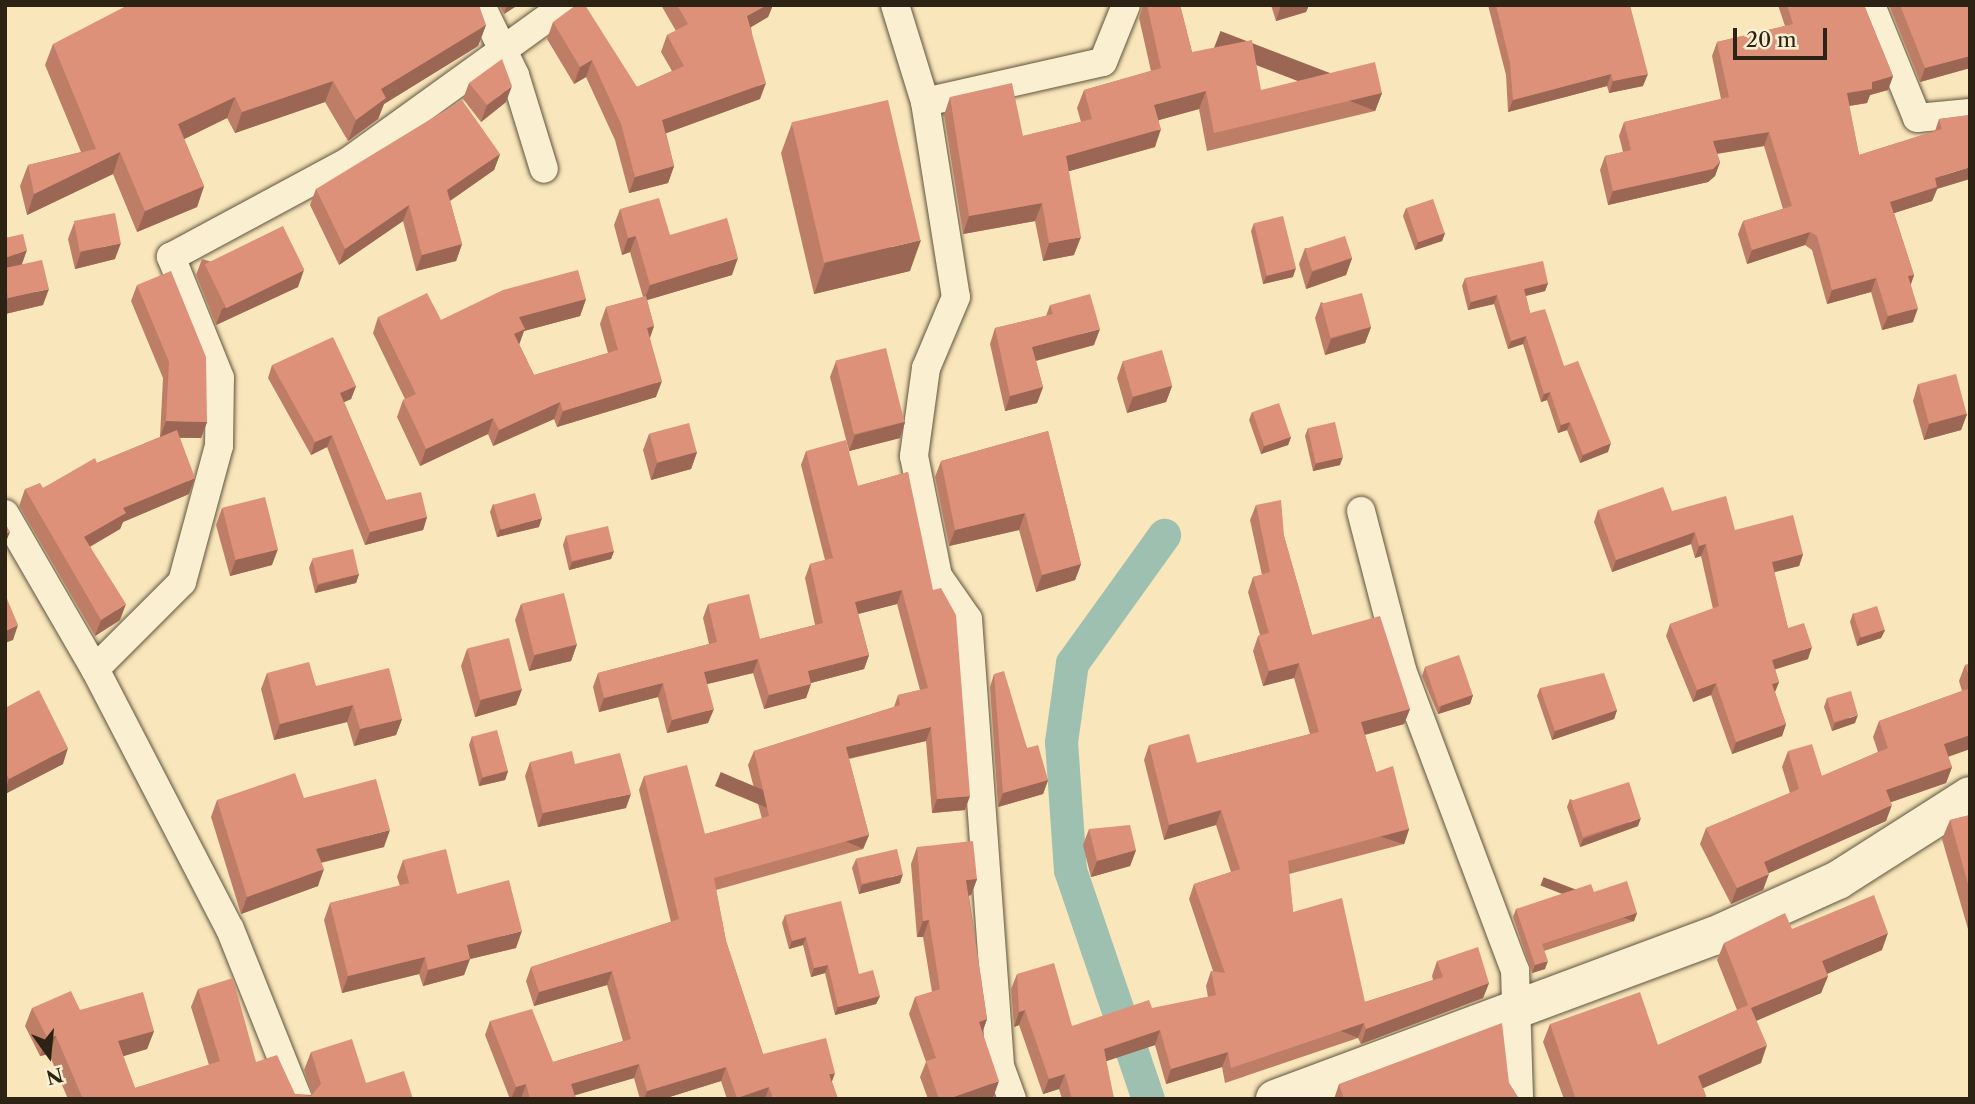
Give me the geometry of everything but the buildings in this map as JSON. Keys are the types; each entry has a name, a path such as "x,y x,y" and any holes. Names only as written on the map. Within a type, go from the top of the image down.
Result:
{"street":[{"path":"481,5 503,51 544,169"},
{"path":"95,669 182,582 219,446 220,378 171,257 349,161 565,5"},
{"path":"895,5 925,102 956,297 926,368 914,456 938,576 968,619 1000,1066 1012,1099"},
{"path":"925,102 1103,62 1126,5"},
{"path":"1871,5 1917,118 1970,113"},
{"path":"1361,511 1402,670 1515,970 1513,1012 1519,1099"},
{"path":"5,514 95,669 230,929 298,1099"},
{"path":"1275,1099 1714,936 1839,880 1970,796"}],"waterway":[{"path":"1148,1099 1070,870 1061,742 1072,663 1164,535"}]}
